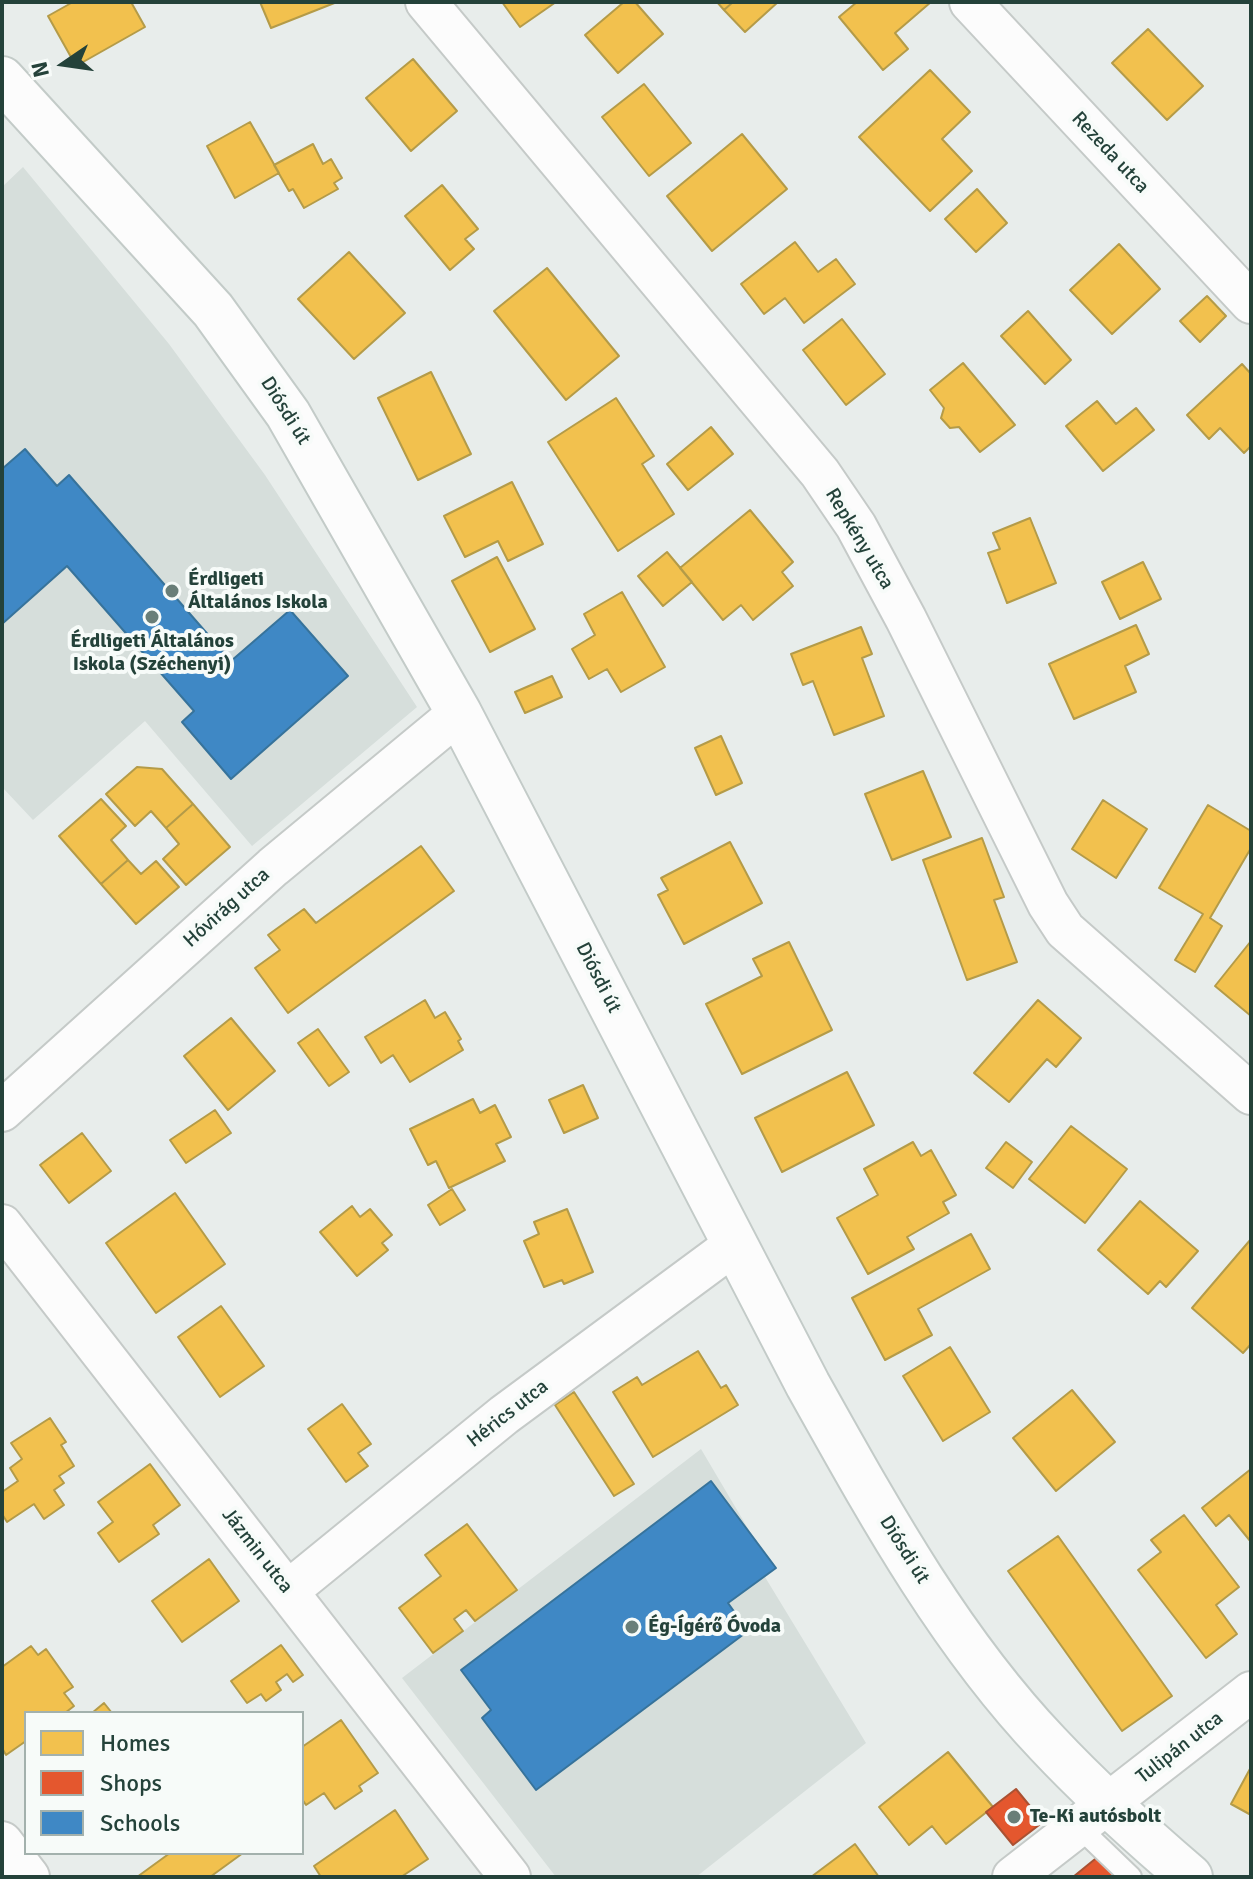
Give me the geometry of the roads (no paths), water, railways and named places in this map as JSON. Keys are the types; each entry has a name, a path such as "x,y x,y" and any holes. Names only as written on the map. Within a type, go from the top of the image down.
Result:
{"main road":[{"name":"Diósdi út","path":"2,79 213,310 255,363 320,468 459,713 734,1245 865,1488 935,1599 981,1664 1047,1744 1094,1815 1175,1873"}],"street":[{"name":"Repkény utca","path":"426,2 820,473 856,526 1048,904 1065,930 1251,1094"},
{"name":"Rezeda utca","path":"970,2 1251,303"},
{"name":"Hóvirág utca","path":"2,1111 273,867 459,713"},
{"name":"Jázmin utca","path":"2,1225 510,1877"},
{"name":"Hérics utca","path":"288,1591 504,1415 734,1245"},
{"name":"Tulipán utca","path":"1013,1877 1251,1692"},
{"path":"2,1842 29,1877"}],"lane":[{"path":"1094,1815 1131,1877"}],"place":[{"name":"Érdligeti Általános Iskola","path":"172,591"},
{"name":"Érdligeti Általános Iskola (Széchenyi)","path":"152,617"},
{"name":"Ég-Ígérő Óvoda","path":"632,1627"},
{"name":"Te-Ki autósbolt","path":"1014,1817"}]}
